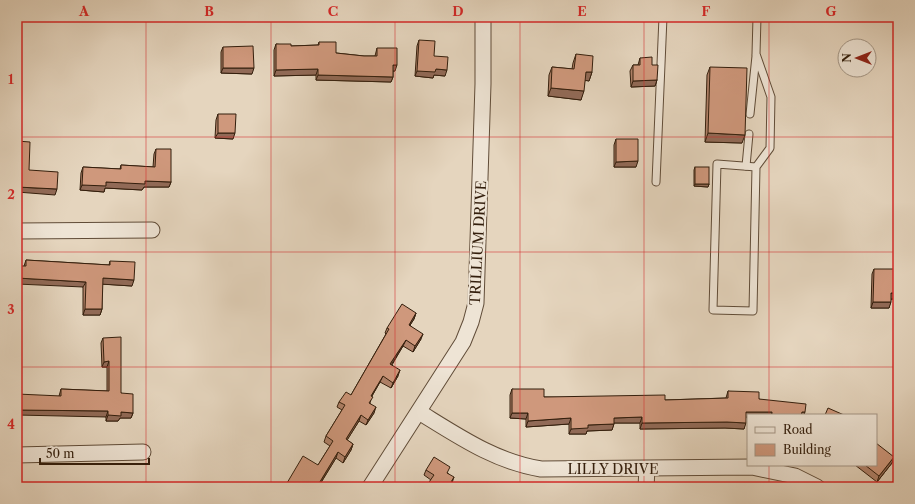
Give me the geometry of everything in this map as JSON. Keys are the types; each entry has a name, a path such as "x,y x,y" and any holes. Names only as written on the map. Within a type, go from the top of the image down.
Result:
{"street":[{"name":"TRILLIUM DRIVE","path":"370,487 420,412 463,342 471,322 476,303 484,84 483,17"},
{"path":"17,231 152,230"},
{"name":"LILLY DRIVE","path":"420,412 500,458 525,466 541,469 752,468 795,476 817,487"},
{"path":"17,455 143,452"},
{"path":"646,487 647,469"}],"lane":[{"path":"656,182 663,17"},
{"path":"750,114 756,54 756,17"},
{"path":"756,54 771,97 770,148 756,167 753,311 713,310 717,164 756,167"},
{"path":"746,166 749,134"}],"building":[{"path":"419,40 435,41 434,56 448,57 447,70 436,69 435,72 417,71"},
{"path":"319,42 336,42 336,53 364,56 377,56 377,48 397,48 397,65 393,65 393,77 318,75 318,69 276,70 276,44 291,44 291,46 319,45"},
{"path":"253,46 254,68 223,68 223,47"},
{"path":"576,54 593,56 592,72 586,72 584,91 551,88 552,67 574,69"},
{"path":"652,57 652,65 658,65 657,80 633,81 633,65 640,65 640,58"},
{"path":"710,67 747,68 745,135 708,133"},
{"path":"218,114 236,114 235,133 218,133"},
{"path":"616,139 638,139 638,161 616,162"},
{"path":"17,141 30,142 29,170 58,172 57,189 17,187"},
{"path":"156,149 171,149 171,182 145,181 145,184 106,182 106,186 82,185 83,167 121,169 121,165 155,167"},
{"path":"695,167 709,167 709,184 695,184"},
{"path":"26,260 110,265 110,261 135,262 134,280 103,278 102,309 85,309 86,282 17,278 17,266 26,266"},
{"path":"874,269 898,269 898,293 891,293 891,302 873,302"},
{"path":"402,304 416,313 409,325 423,334 415,346 406,340 390,364 400,370 393,383 383,376 371,396 373,397 369,403 376,407 368,420 361,415 346,439 353,444 345,457 338,452 318,485 321,487 289,487 290,485 287,483 303,456 318,465 333,441 326,436 345,405 339,402 346,392 351,395 389,329 387,328"},
{"path":"121,337 121,393 133,394 133,413 121,412 121,416 108,415 108,411 17,410 17,394 61,396 61,389 109,391 109,361 104,362 103,338"},
{"path":"512,389 544,389 544,397 665,395 665,400 728,398 728,391 759,392 759,399 806,404 805,412 802,412 801,414 746,412 746,423 642,423 642,417 614,418 614,424 588,425 588,428 571,429 571,418 528,421 528,413 512,413"},
{"path":"828,408 842,414 825,414"},
{"path":"877,444 894,457 879,476 866,466 877,466"},
{"path":"434,457 450,467 447,473 454,477 448,487 428,487 429,486 427,485 434,475 426,470"},
{"path":"898,478 898,487 889,487 888,485"}]}
